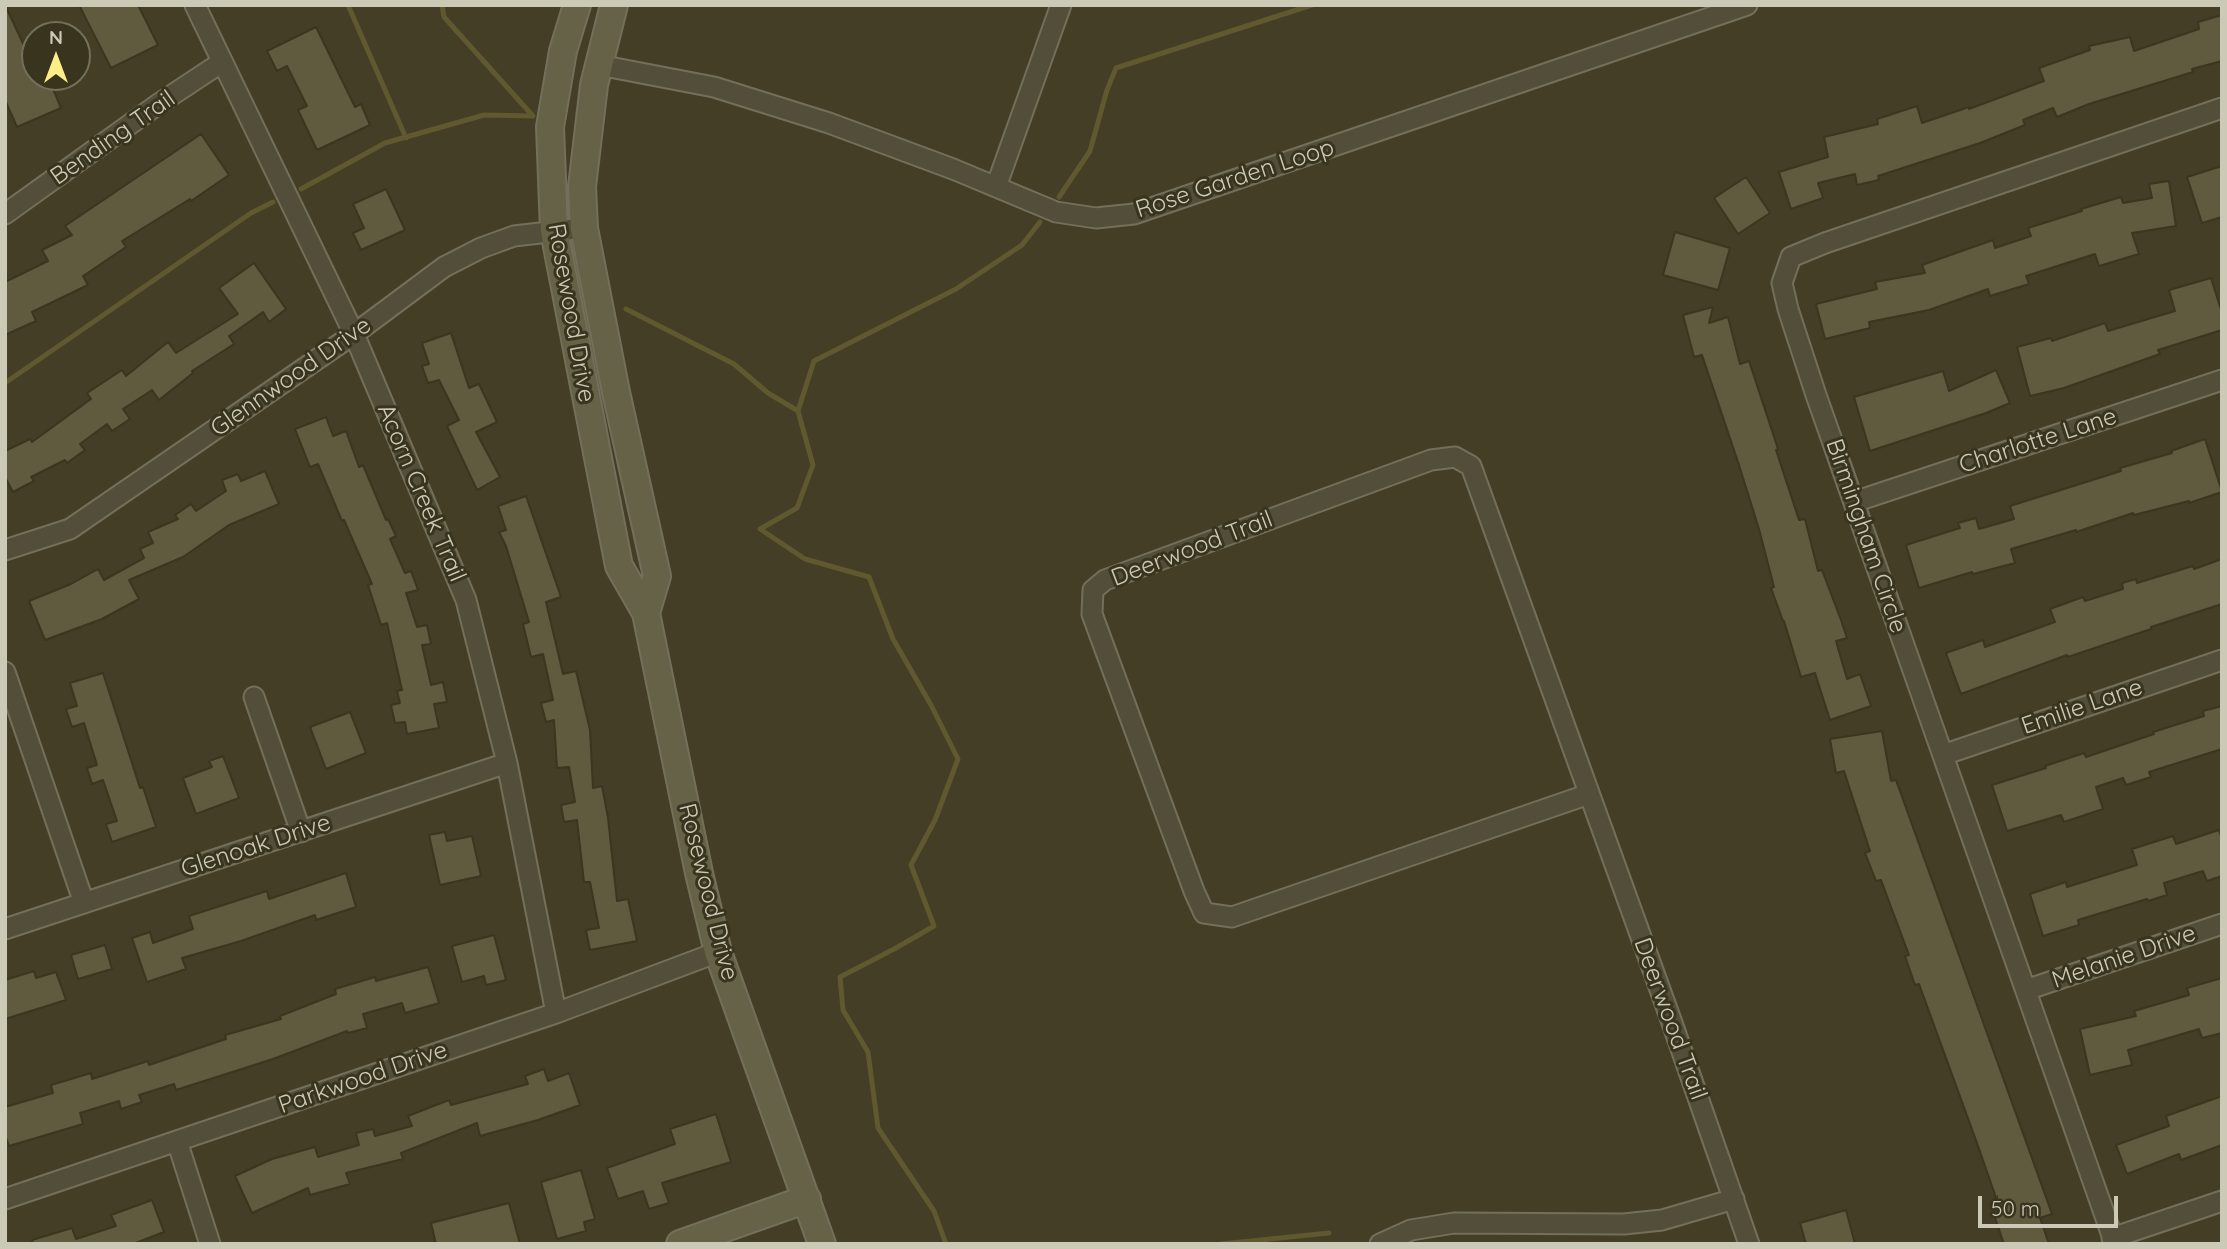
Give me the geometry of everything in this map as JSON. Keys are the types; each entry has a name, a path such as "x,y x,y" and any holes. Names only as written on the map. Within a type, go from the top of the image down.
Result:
{"main road":[{"name":"Rosewood Drive","path":"577,5 563,51 550,127 554,232 619,566 646,613 699,873 718,952 822,1244"},
{"name":"Rosewood Drive","path":"614,5 594,85 582,187 584,228 616,392 657,576 646,613"},
{"path":"680,1244 807,1199"}],"street":[{"name":"Acorn Creek Trail","path":"195,5 354,334 466,600 507,763 556,1013"},
{"path":"996,187 1061,5"},
{"name":"Rose Garden Loop","path":"599,65 714,87 830,123 1056,212 1096,218 1134,214 1747,5"},
{"name":"Bending Trail","path":"8,207 222,62"},
{"name":"Birmingham Circle","path":"2113,1241 1854,502 1788,309 1782,283 1791,257 1825,243 2222,108"},
{"name":"Glennwood Drive","path":"5,550 70,528 354,334 444,267 481,248 514,236 584,228"},
{"name":"Charlotte Lane","path":"1854,502 2222,380"},
{"name":"Deerwood Trail","path":"1589,794 1232,917 1204,913 1092,614 1093,590 1105,580 1431,460 1455,457 1471,466 1589,794 1734,1199 1749,1244"},
{"name":"Emilie Lane","path":"1943,755 2222,660"},
{"path":"5,673 84,903"},
{"path":"254,697 301,832"},
{"name":"Glenoak Drive","path":"5,929 507,763"},
{"name":"Melanie Drive","path":"2025,990 2222,924"},
{"name":"Parkwood Drive","path":"5,1199 556,1013 718,952"},
{"path":"177,1141 210,1244"},
{"path":"1380,1244 1411,1230 1454,1223 1624,1224 1662,1220 1734,1199"},
{"path":"2113,1241 2222,1201"}],"building":[{"path":"5,5 21,39 21,91 54,91 61,108 17,127 5,100"},
{"path":"79,5 138,5 158,45 111,68 91,29 91,21 87,21"},
{"path":"2222,15 2222,61 2057,117 2053,108 2023,120 2025,125 1980,143 1878,176 1879,180 1857,185 1855,174 1818,183 1823,198 1791,209 1779,172 1828,157 1824,137 1878,124 1877,119 1917,106 1922,123 1969,109 2044,81 2039,68 2090,50 2089,46 2130,37 2134,51 2199,29 2198,22"},
{"path":"316,27 355,107 361,104 370,125 317,150 298,110 307,106 287,66 277,71 267,51"},
{"path":"201,134 229,175 191,201 190,199 122,241 126,247 83,276 88,285 32,312 36,321 5,335 5,282 48,261 42,250 72,235 65,226"},
{"path":"2222,166 2222,217 2202,223 2187,177"},
{"path":"1746,177 1770,213 1738,234 1714,198"},
{"path":"2169,181 2176,226 2132,233 2139,254 2099,266 2095,254 2026,276 2029,284 1990,296 1988,289 1929,310 1869,322 1870,328 1825,339 1816,304 1877,289 1875,282 1925,273 1922,265 1993,240 1995,248 2031,236 2028,228 2082,211 2081,209 2121,197 2123,203 2152,198 2149,184"},
{"path":"386,189 405,230 361,250 353,233 364,228 353,204"},
{"path":"1675,232 1730,248 1718,290 1663,275"},
{"path":"254,263 286,309 269,322 263,312 229,336 234,344 192,371 193,373 159,400 152,390 123,409 130,419 112,431 107,424 80,444 85,450 67,463 65,460 31,477 34,481 13,492 5,477 5,451 30,439 32,442 91,399 87,393 122,370 126,376 168,342 176,353 238,314 219,288"},
{"path":"2211,278 2222,313 2222,330 2158,350 2160,354 2064,388 2030,396 2017,347 2051,338 2052,341 2105,323 2108,331 2175,311 2169,290"},
{"path":"1713,307 1709,323 1728,317 1740,364 1749,361 1799,520 1805,519 1818,571 1822,570 1847,638 1836,641 1847,679 1860,674 1871,706 1830,720 1815,673 1801,677 1771,588 1774,587 1759,529 1738,462 1702,355 1694,357 1683,315"},
{"path":"451,333 469,388 479,384 497,422 476,432 500,477 477,490 447,426 459,420 439,380 428,383 422,366 429,364 422,343"},
{"path":"1996,370 2010,403 1870,451 1854,397 1943,371 1949,391"},
{"path":"326,417 333,436 346,431 359,467 363,465 386,520 388,519 396,536 390,539 405,573 411,571 418,590 406,593 417,627 427,625 431,644 422,645 431,685 443,682 447,702 434,704 439,728 407,734 405,722 395,723 391,705 400,703 397,691 402,690 387,623 381,625 368,585 372,584 344,520 342,521 318,464 310,467 295,429"},
{"path":"2205,439 2222,492 2189,503 2134,515 2133,513 2011,549 2015,563 1973,574 1972,572 1919,588 1906,545 1960,528 1958,523 1976,518 1979,529 2014,519 2010,506 2121,471 2120,468 2172,453 2171,451"},
{"path":"265,471 279,504 229,525 183,557 129,580 139,599 102,619 45,640 29,601 71,584 98,569 104,580 144,558 140,549 153,543 148,532 178,519 175,515 191,504 196,511 226,491 222,480 238,474 241,481"},
{"path":"526,496 561,597 546,602 563,674 576,671 590,730 593,788 602,786 608,818 617,901 628,899 637,941 590,950 586,930 599,928 590,882 584,882 577,820 564,822 561,805 575,802 569,767 557,768 554,720 546,722 541,703 553,700 543,654 531,657 523,624 529,622 506,546 499,532 506,530 498,506"},
{"path":"2222,559 2222,604 2068,657 2067,655 1961,694 1946,653 1983,640 1985,647 2055,622 2050,609 2083,597 2085,601 2123,589 2122,583 2136,579 2137,583"},
{"path":"103,673 140,788 143,787 156,827 112,842 106,824 117,821 103,780 92,784 87,768 97,765 84,723 72,727 66,709 77,706 70,683"},
{"path":"2222,706 2222,749 2149,772 2151,777 2126,785 2123,778 2096,787 2103,809 2064,822 2061,815 2007,831 1992,785 2084,753 2086,757 2154,734 2153,732 2204,716 2203,711"},
{"path":"350,712 366,753 326,769 310,727"},
{"path":"1882,731 1891,781 1896,780 2052,1214 2040,1218 2049,1244 2004,1244 1994,1215 2001,1212 1977,1143 1919,984 1915,985 1905,956 1909,955 1881,880 1876,881 1865,853 1870,851 1844,771 1836,773 1830,739"},
{"path":"223,756 239,798 196,814 183,778 212,767 209,761"},
{"path":"2219,830 2222,839 2222,876 2207,881 2203,871 2164,883 2167,895 2078,920 2079,925 2043,936 2030,894 2066,882 2067,887 2137,865 2132,849 2173,836 2176,844"},
{"path":"445,832 447,841 472,836 481,876 440,885 429,835"},
{"path":"346,873 356,907 316,920 315,915 182,958 186,969 147,982 132,938 150,932 153,943 193,929 189,916 267,891 269,899"},
{"path":"494,935 506,980 486,985 484,976 462,982 452,946"},
{"path":"105,945 112,969 78,979 71,955"},
{"path":"428,967 439,1003 405,1013 402,1003 363,1014 367,1028 348,1033 347,1031 273,1059 176,1090 174,1084 139,1095 142,1102 121,1109 119,1101 80,1113 83,1124 9,1146 5,1135 5,1107 53,1093 51,1085 91,1073 92,1079 148,1061 149,1065 226,1039 225,1035 281,1019 280,1016 336,994 335,989 375,977 376,981"},
{"path":"34,971 36,978 56,972 66,1000 5,1019 5,980"},
{"path":"2222,978 2222,1033 2202,1038 2199,1029 2128,1050 2132,1065 2090,1075 2080,1029 2136,1016 2134,1011 2189,995 2187,988"},
{"path":"544,1069 548,1081 569,1073 580,1105 480,1136 477,1123 401,1153 403,1159 346,1173 350,1184 310,1195 308,1188 252,1213 235,1176 272,1159 315,1147 318,1157 359,1145 356,1133 373,1129 375,1136 412,1126 408,1116 449,1100 451,1105 528,1084 525,1076"},
{"path":"2222,1096 2222,1145 2181,1160 2179,1154 2127,1174 2116,1145 2169,1126 2166,1116"},
{"path":"716,1114 731,1162 662,1183 669,1203 649,1209 643,1191 618,1199 607,1168 675,1144 670,1129"},
{"path":"581,1170 595,1219 584,1222 586,1231 557,1239 541,1182"},
{"path":"152,1200 164,1232 133,1244 33,1244 32,1240 72,1228 76,1239 116,1226 111,1215"},
{"path":"509,1203 520,1244 436,1244 431,1223"},
{"path":"1846,1210 1855,1244 1806,1244 1800,1223"}],"waterway":[{"path":"348,5 406,138"},
{"path":"442,5 444,17 533,116"},
{"path":"1059,197 1090,151 1116,68 1312,5"},
{"path":"301,189 385,143 484,115 533,116"},
{"path":"5,383 251,213 273,202"},
{"path":"798,411 814,361 956,289 1022,245 1040,222"},
{"path":"626,309 734,364 768,393 798,411 813,465 797,508 760,529 805,559 869,577 893,639 958,759 935,820 911,865 934,926 840,977 843,1010 868,1052 878,1128 934,1211 946,1244"},
{"path":"1221,1244 1329,1233"}]}
